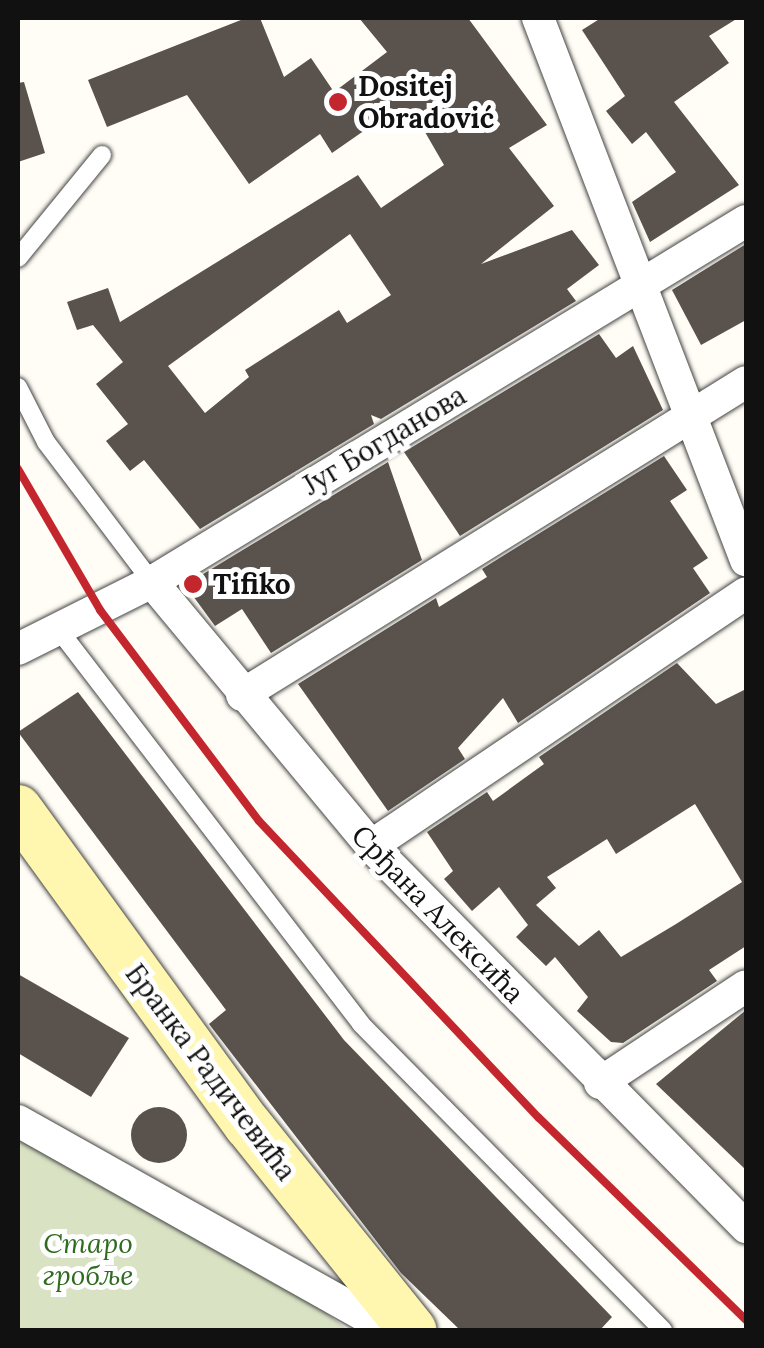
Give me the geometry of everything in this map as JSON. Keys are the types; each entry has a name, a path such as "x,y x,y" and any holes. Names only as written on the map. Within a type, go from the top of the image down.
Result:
{"street":[{"path":"538,18 746,560"},
{"name":"Југ Богданова","path":"18,649 62,634 152,582 746,221"},
{"path":"242,695 746,382"},
{"name":"Срђана Алексића","path":"152,582 371,846 746,1227"},
{"path":"371,846 746,593"},
{"name":"Бранка Радичевића","path":"18,808 248,1125 412,1330"},
{"path":"600,1082 746,986"},
{"path":"18,1121 391,1330"}],"lane":[{"path":"18,258 102,155"},
{"path":"18,388 46,442 152,582"},
{"path":"62,634 361,1024 664,1330"}],"green space":[{"name":"Старо гробље","path":"18,1139 300,1293 348,1330 18,1330"}],"building":[{"path":"246,18 260,18 284,77 311,58 334,92 387,52 359,18 468,18 547,125 509,148 554,206 481,264 572,230 599,265 567,289 576,301 381,419 371,415 374,424 200,529 144,460 130,471 106,441 128,424 96,384 123,362 93,325 77,330 67,302 108,288 120,322 358,175 381,208 444,165 414,113 401,124 391,112 332,153 320,134 249,184 187,95 107,127 88,80","holes":["350,234 391,295 347,323 339,310 245,370 249,377 205,413 168,366"]},
{"path":"601,18 738,18 709,36 729,63 674,102 739,185 650,242 632,202 676,172 646,132 632,144 606,111 625,96 582,30"},
{"path":"24,82 45,153 18,162 18,83"},
{"path":"746,244 746,320 701,345 672,290"},
{"path":"599,334 616,358 633,346 663,410 460,536 404,452"},
{"path":"664,456 687,490 670,501 708,558 693,568 710,593 518,723 503,698 458,748 465,759 388,811 298,684 436,598 439,607 487,577 482,569"},
{"path":"388,462 422,560 271,653 242,609 215,626 185,585"},
{"path":"677,663 716,704 746,689 746,946 709,970 717,981 623,1043 611,1042 577,1011 588,997 555,957 546,966 516,937 528,925 499,887 472,911 444,879 453,871 427,832 487,792 493,801 544,764 539,757","holes":["695,804 742,882 621,957 599,930 579,946 536,905 556,888 547,877 607,839 616,854"]},
{"path":"78,692 344,1040 612,1317 600,1330 460,1330 401,1273 209,1024 226,1010 18,732"},
{"path":"18,974 129,1038 91,1097 18,1053"},
{"path":"746,1010 746,1170 656,1084"},
{"path":"159,1107 179,1115 187,1135 179,1155 159,1163 139,1155 131,1135 139,1115"}],"railway":[{"path":"18,469 100,610 259,821 539,1118 746,1320"}],"place":[{"name":"Dositej Obradović","path":"338,102"},
{"name":"Tifiko","path":"193,584"}]}
